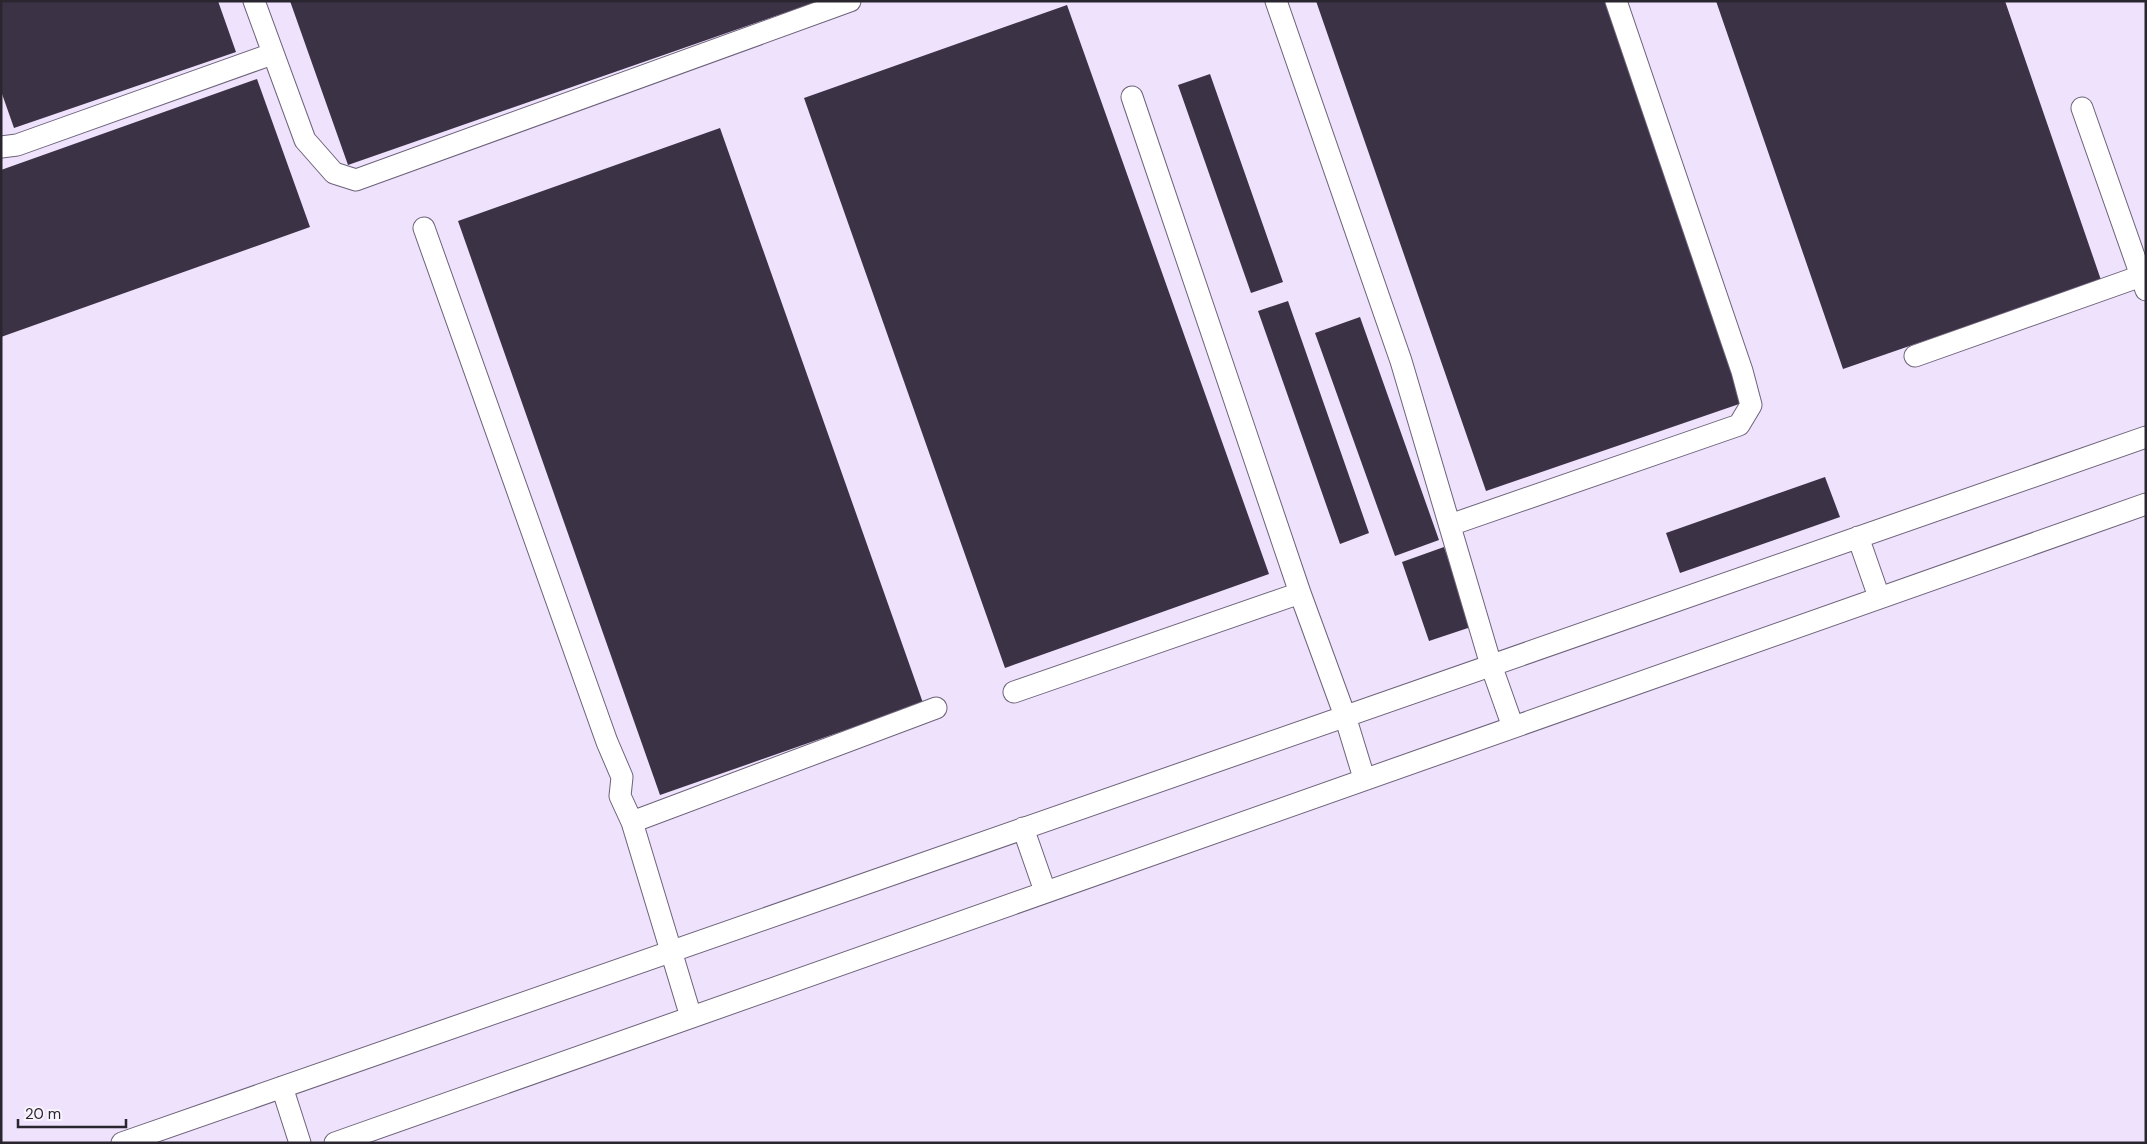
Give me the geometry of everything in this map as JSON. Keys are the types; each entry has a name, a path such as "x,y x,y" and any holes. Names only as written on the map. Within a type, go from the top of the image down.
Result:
{"lane":[{"path":"254,1 305,140 334,173 356,180 850,1"},
{"path":"1276,1 1401,360 1491,665 1512,727"},
{"path":"1450,525 1739,425 1751,405 1742,371 1616,1"},
{"path":"1,147 17,145 272,54"},
{"path":"1132,97 1300,593 1345,716 1364,778"},
{"path":"1915,356 2143,283 2082,108"},
{"path":"424,228 600,724 622,777 620,796 632,822 691,1017"},
{"path":"122,1143 2146,437"},
{"path":"335,1143 1364,778 2146,504"},
{"path":"1858,537 1879,597"},
{"path":"1014,692 1300,593"},
{"path":"632,822 936,708"},
{"path":"1023,828 1046,891"},
{"path":"282,1087 300,1143"}],"building":[{"path":"1,1 218,1 236,52 14,128 1,91"},
{"path":"290,1 816,1 816,2 348,165"},
{"path":"1316,1 1606,1 1745,402 1486,491"},
{"path":"1716,1 2005,1 2101,280 1843,369"},
{"path":"1067,5 1269,574 1005,668 804,98"},
{"path":"1210,74 1283,282 1251,293 1178,85"},
{"path":"257,79 310,227 1,337 1,170"},
{"path":"720,128 923,703 660,795 458,221"},
{"path":"1288,301 1369,533 1340,544 1258,311"},
{"path":"1360,317 1439,540 1395,556 1315,333"},
{"path":"1825,477 1840,517 1680,573 1666,533"},
{"path":"1444,547 1471,627 1429,641 1402,562"}]}
